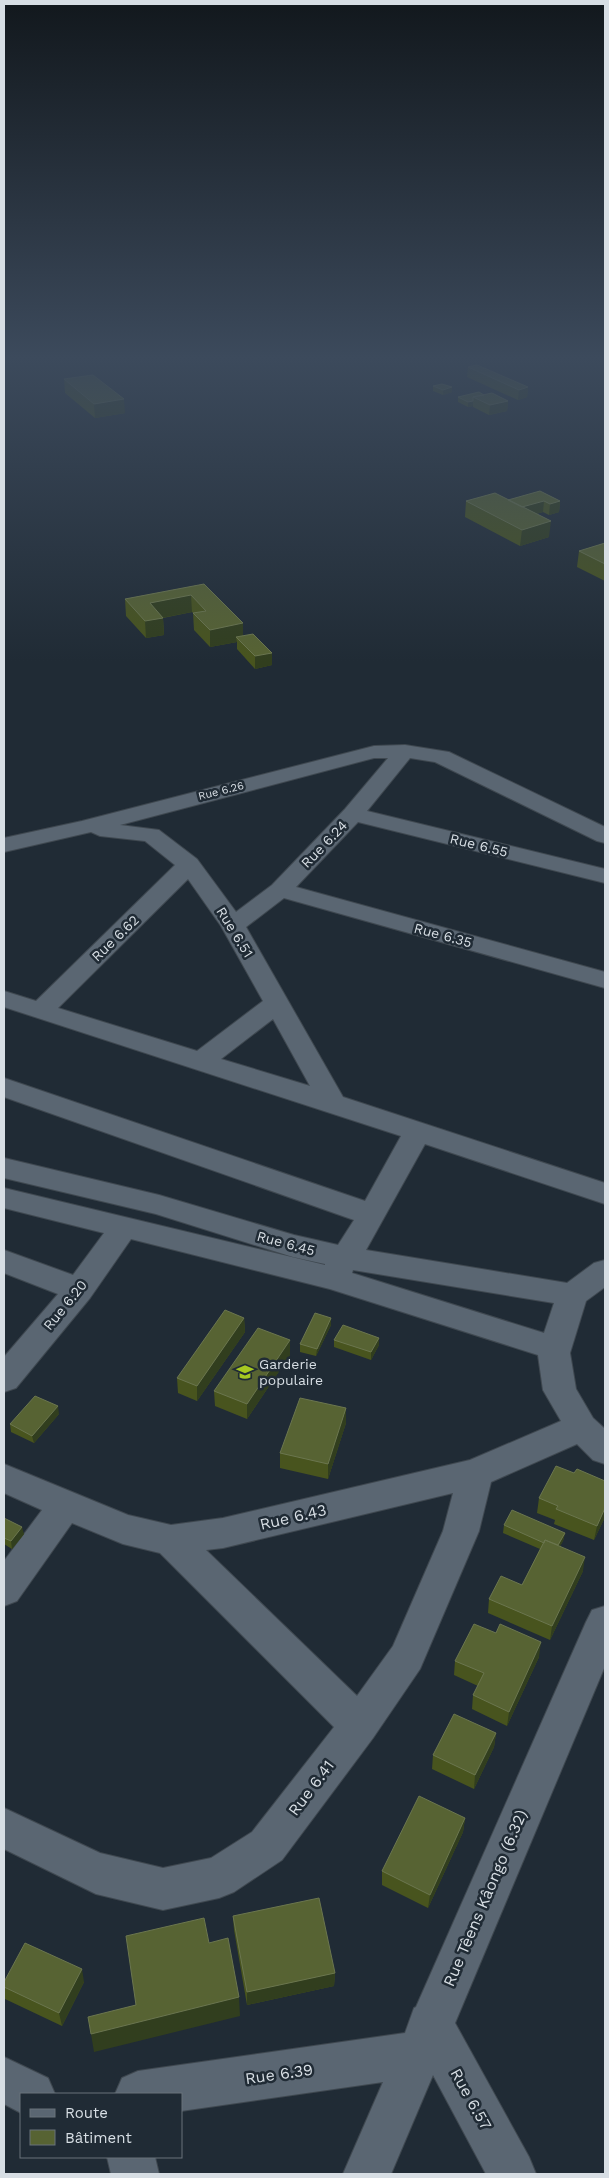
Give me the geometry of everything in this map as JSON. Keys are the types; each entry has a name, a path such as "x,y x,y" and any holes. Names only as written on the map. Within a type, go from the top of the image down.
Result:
{"street":[{"name":"Rue 6.26","path":"4,845 84,827 374,752 405,751 441,757 605,836"},
{"name":"Rue 6.24","path":"233,925 280,890 353,814 405,751"},
{"name":"Rue 6.55","path":"353,814 605,876"},
{"name":"Rue 6.51","path":"84,827 151,835 189,864 233,925 334,1103"},
{"name":"Rue 6.62","path":"40,1011 189,864"},
{"name":"Rue 6.35","path":"280,890 605,980"},
{"path":"4,999 334,1103 605,1194"},
{"path":"201,1062 277,1003"},
{"path":"4,1086 372,1215"},
{"path":"339,1268 372,1215 418,1131"},
{"name":"Rue 6.45","path":"4,1168 159,1205 293,1246 339,1268 554,1348"},
{"name":"Rue 6.20","path":"4,1379 79,1290 114,1226 116,1195"},
{"name":"Rue 6.45","path":"4,1198 114,1226 339,1268 572,1295"},
{"path":"4,1261 79,1290"},
{"path":"593,1438 560,1390 554,1348 572,1295 605,1272"},
{"name":"Rue 6.43","path":"4,1478 123,1529 171,1540 223,1533 476,1473 593,1438"},
{"name":"Rue 6.41","path":"4,1828 96,1873 163,1889 219,1877 267,1846 359,1725 407,1657 461,1531 476,1473"},
{"path":"4,1590 66,1505"},
{"path":"171,1540 359,1725"},
{"name":"Rue Têens Kâongo (6.32)","path":"367,2174 605,1622"},
{"name":"Rue 6.39","path":"143,2093 425,2039"},
{"name":"Rue 6.57","path":"425,2039 512,2174"},
{"path":"4,2080 30,2093"},
{"path":"130,2158 135,2174"}],"building":[{"path":"540,491 560,501 550,504 544,501 522,507 508,500"},
{"path":"495,493 551,521 522,530 466,501"},
{"path":"605,543 605,564 579,551"},
{"path":"204,584 243,623 210,630 193,613 206,611 191,595 150,603 163,618 145,621 125,599"},
{"path":"253,634 272,653 255,656 236,637"},
{"path":"225,1310 244,1318 197,1386 177,1378"},
{"path":"315,1313 331,1318 317,1349 300,1344"},
{"path":"343,1325 379,1338 371,1352 334,1340"},
{"path":"258,1328 290,1340 247,1404 214,1391"},
{"path":"35,1396 58,1406 32,1436 10,1424"},
{"path":"300,1398 346,1408 328,1464 280,1453"},
{"path":"556,1466 574,1473 577,1469 605,1481 605,1508 597,1526 556,1509 558,1506 539,1498"},
{"path":"512,1510 565,1533 558,1545 545,1540 544,1543 504,1525"},
{"path":"4,1518 22,1527 11,1541 4,1538"},
{"path":"545,1540 585,1557 552,1626 489,1599 501,1576 522,1585"},
{"path":"474,1624 496,1633 500,1624 541,1642 509,1712 473,1695 484,1673 455,1661"},
{"path":"454,1714 496,1733 475,1775 433,1755"},
{"path":"419,1796 465,1818 430,1895 382,1871"},
{"path":"319,1898 335,1973 247,1992 233,1916"},
{"path":"204,1918 209,1943 228,1938 239,1997 91,2034 88,2017 136,2005 126,1936"},
{"path":"25,1943 82,1969 59,2013 4,1987 4,1982"}],"place":[{"name":"Garderie populaire","path":"245,1372"}]}
